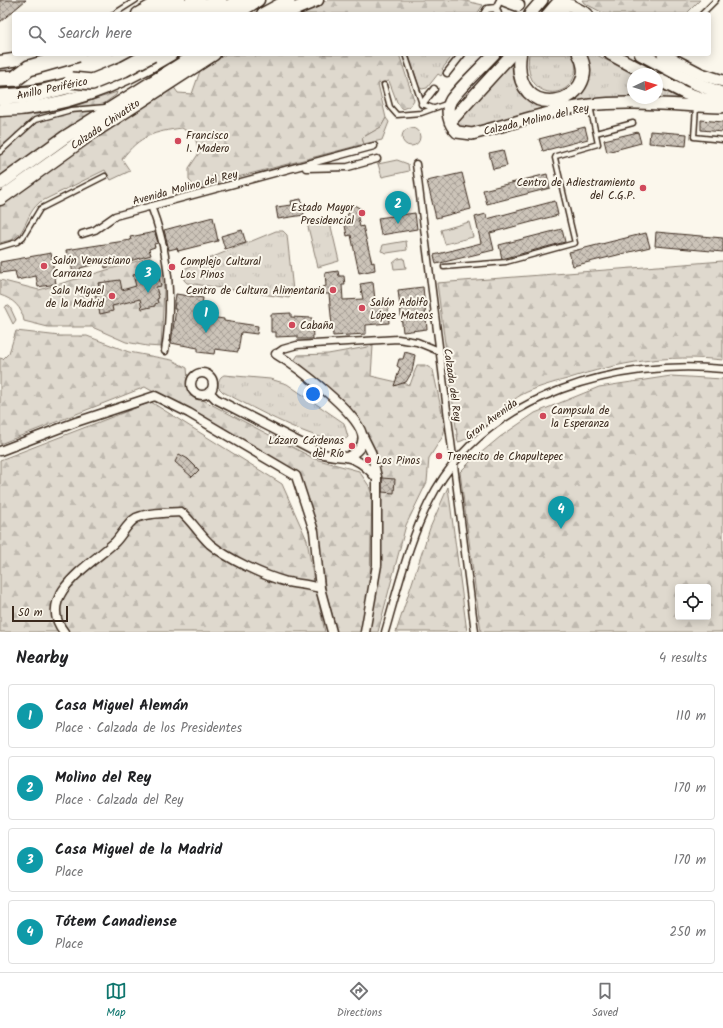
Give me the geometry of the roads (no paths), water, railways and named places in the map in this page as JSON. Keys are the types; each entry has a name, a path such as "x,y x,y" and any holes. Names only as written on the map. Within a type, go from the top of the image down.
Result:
{"highway":[{"path":"157,12 178,0"},
{"path":"172,12 191,0"},
{"path":"178,12 198,0"},
{"path":"200,12 219,0"},
{"path":"213,12 232,0"},
{"path":"222,12 242,0"},
{"path":"16,78 29,68 71,56"},
{"name":"Anillo Periférico","path":"0,77 51,70 72,65 94,56"},
{"path":"0,77 16,78 69,68 100,56"},
{"path":"0,91 29,90 72,80 127,56"},
{"name":"Anillo Periférico","path":"0,97 32,94 74,85 115,70 142,56"},
{"path":"72,80 92,82 124,69 148,56"}],"main road":[{"path":"141,12 162,0"},
{"path":"239,12 258,0"},
{"path":"267,12 289,0"},
{"path":"288,12 317,0"},
{"path":"505,0 518,5"},
{"path":"0,110 38,107 82,97 108,88 141,72 168,56"},
{"name":"Calzada Chivatito","path":"0,184 65,138 194,56"},
{"name":"Calzada Chivatito","path":"0,199 92,133 211,56"},
{"path":"520,56 519,70 527,90 537,98 553,102 570,95 578,86 584,73 584,66 580,56"},
{"path":"615,56 637,68"},
{"path":"644,56 695,83 723,94"},
{"path":"0,62 30,57"},
{"path":"663,82 685,93 723,107"}],"street":[{"path":"485,12 487,9 497,11 500,0"},
{"path":"532,12 542,0"},
{"path":"551,12 561,5 581,12"},
{"path":"447,73 460,56"},
{"path":"450,122 449,111 451,100 492,56"},
{"path":"450,122 510,56"},
{"path":"667,56 701,74 723,81"},
{"path":"422,104 434,90"},
{"name":"Calzada Molino del Rey","path":"450,122 457,132 472,134 564,110 590,106 631,103 723,107"},
{"name":"Avenida Molino del Rey","path":"82,234 95,230 115,216 374,146"},
{"name":"Avenida Molino del Rey","path":"296,168 348,167 377,159"},
{"name":"Calzada del Rey","path":"416,164 438,351 454,462 475,632"},
{"path":"151,206 165,250 170,292 166,351"},
{"path":"365,632 377,564 377,478 371,452 362,433 343,408 324,390 276,354 283,349 297,345 398,339 417,342 438,351"},
{"name":"Gran Avenida","path":"385,632 408,555 424,514 436,490 454,462 485,434 510,415 529,404 572,385 601,376 657,367 696,366 723,369"},
{"path":"209,392 216,399 320,453 334,457 347,457 366,467 377,478"},
{"path":"0,451 83,420 155,396 189,413 296,476 314,531 320,588 332,632"},
{"path":"347,457 360,447 362,433"},
{"path":"64,632 57,623 55,608 60,593 70,581 118,540 135,519 146,515 181,512 189,518 209,543 225,555 287,582 304,583 320,588"}],"lane":[{"path":"117,12 136,0"},
{"path":"704,12 716,0"},
{"path":"406,56 422,104 435,108"},
{"path":"384,85 390,107 397,115 421,113 444,106 451,100"},
{"path":"0,152 35,120 71,110 114,106"},
{"path":"444,267 506,262 575,244 555,158 598,144 590,106"},
{"path":"696,106 694,137 723,140"},
{"path":"596,133 633,123"},
{"path":"0,248 17,242 23,238 40,209 105,176"}],"place":[{"name":"Francisco I. Madero","path":"178,141"},
{"name":"Centro de Adiestramiento del C.G.P.","path":"643,188"},
{"name":"Estado Mayor Presidencial","path":"362,213"},
{"name":"Molino del Rey","path":"398,224"},
{"name":"Salón Venustiano Carranza","path":"44,266"},
{"name":"Complejo Cultural Los Pinos","path":"172,267"},
{"name":"Centro de Cultura Alimentaria","path":"333,290"},
{"name":"Casa Miguel de la Madrid","path":"148,293"},
{"name":"Sala Miguel de la Madrid","path":"112,296"},
{"name":"Salón Adolfo López Mateos","path":"362,308"},
{"name":"Cabaña","path":"292,325"},
{"name":"Casa Miguel Alemán","path":"206,333"},
{"name":"Campsula de la Esperanza","path":"543,416"},
{"name":"Lázaro Cárdenas del Río","path":"352,446"},
{"name":"Trenecito de Chapultepec","path":"439,456"},
{"name":"Los Pinos","path":"368,460"},
{"name":"Tótem Canadiense","path":"561,529"}]}
